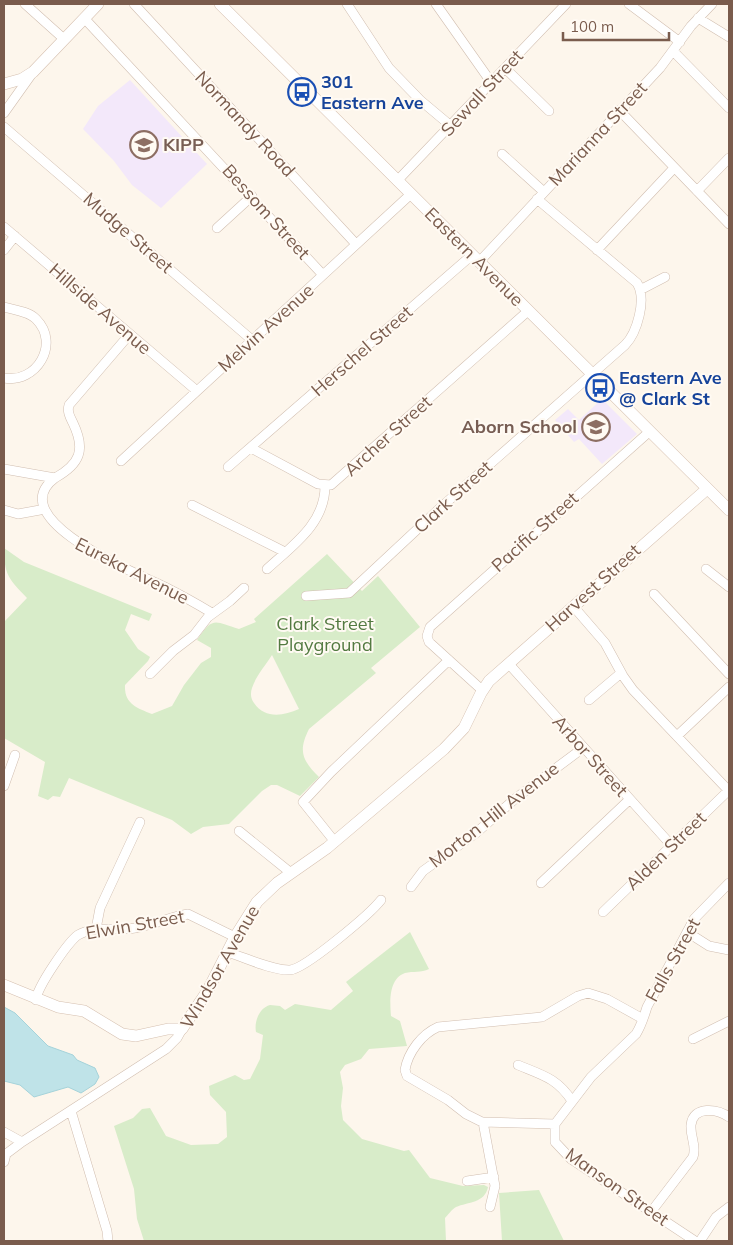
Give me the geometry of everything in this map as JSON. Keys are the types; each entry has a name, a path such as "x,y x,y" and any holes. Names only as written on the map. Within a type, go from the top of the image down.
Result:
{"street":[{"path":"25,4 64,39"},
{"path":"4,113 38,67 98,4"},
{"name":"Normandy Road","path":"134,4 356,244"},
{"name":"Eastern Avenue","path":"220,4 729,510"},
{"path":"347,4 389,68 420,100 451,126"},
{"path":"436,4 492,82"},
{"name":"Sewall Street","path":"397,181 566,4"},
{"path":"629,4 680,42"},
{"name":"Marianna Street","path":"476,258 540,196 674,52 698,18 712,4"},
{"name":"Bessom Street","path":"84,18 252,196 323,275"},
{"path":"698,18 729,36"},
{"path":"674,52 729,108"},
{"path":"4,84 22,79 38,67"},
{"path":"505,68 549,111"},
{"path":"619,110 729,224"},
{"name":"Mudge Street","path":"4,126 252,340"},
{"path":"502,154 540,196 631,278 640,290 665,277"},
{"path":"697,191 729,158"},
{"path":"598,250 674,168"},
{"name":"Melvin Avenue","path":"120,461 411,194"},
{"path":"217,228 252,196"},
{"name":"Hillside Avenue","path":"4,227 196,391"},
{"path":"4,250 15,236"},
{"name":"Herschel Street","path":"228,466 476,258"},
{"name":"Clark Street","path":"306,596 349,593 439,509 631,340 635,332 640,290"},
{"path":"4,307 23,312 37,320 44,331 48,344 42,361 30,371 18,378 4,378"},
{"name":"Archer Street","path":"267,570 312,527 324,502 325,486 337,481 528,311"},
{"path":"4,510 18,514 40,510 39,500 41,493 55,478 72,467 80,452 80,440 69,414 69,405 129,335"},
{"name":"Pacific Street","path":"449,660 426,636 430,627 649,432"},
{"path":"251,448 325,486"},
{"path":"4,469 55,478"},
{"name":"Harvest Street","path":"482,690 573,606 707,488"},
{"path":"192,505 285,552"},
{"name":"Eureka Avenue","path":"40,510 55,528 88,552 180,595 212,614"},
{"path":"706,569 729,587"},
{"path":"150,674 173,651 194,635 212,614 244,588"},
{"path":"654,594 729,674"},
{"path":"573,606 605,643 621,673 647,706 729,790"},
{"path":"335,842 302,802 331,772 449,660 482,690"},
{"name":"Arbor Street","path":"509,664 672,846"},
{"path":"589,700 621,673"},
{"path":"677,736 729,687"},
{"name":"Windsor Avenue","path":"4,1162 6,1154 22,1142 166,1049 178,1038 208,990 235,936 257,902 291,873 335,842 458,735 468,722 482,690"},
{"name":"Morton Hill Avenue","path":"411,887 422,871 476,833 516,798 583,748"},
{"path":"4,786 15,755"},
{"name":"Alden Street","path":"603,912 729,790"},
{"path":"541,883 629,800"},
{"path":"96,929 100,908 140,822"},
{"path":"240,831 291,873"},
{"name":"Falls Street","path":"555,1124 606,1061 636,1034 647,1007 687,932 703,908 729,883"},
{"path":"227,952 292,970 300,967 350,928 381,900"},
{"name":"Elwin Street","path":"36,1000 41,984 73,940 96,929 135,928 188,914 235,936"},
{"path":"687,932 709,946 729,950"},
{"path":"4,985 36,1000 58,1007 84,1011 118,1032 128,1035 182,1029"},
{"path":"555,1124 483,1122 466,1114 448,1100 408,1076 405,1070 411,1054 425,1035 438,1027 542,1017 578,996 588,993 607,999 643,1019"},
{"path":"693,1039 729,1022"},
{"path":"518,1066 553,1079 572,1101"},
{"path":"651,1212 693,1157 695,1146 691,1127 698,1114 708,1109 723,1112 729,1117"},
{"path":"71,1111 107,1231 108,1241"},
{"path":"483,1122 496,1186 490,1207"},
{"name":"Manson Street","path":"555,1124 556,1142 564,1154 695,1241"},
{"path":"4,1132 22,1142"},
{"path":"466,1181 494,1178"},
{"path":"700,1241 716,1217 729,1207"}],"shaded area":[{"name":"KIPP","path":"130,80 207,164 161,208 132,185 114,161 83,129 98,106"},
{"name":"Aborn School","path":"602,399 637,434 602,464 579,439 574,442 555,420 568,409 579,420"}],"green space":[{"name":"Clark Street Playground","path":"4,548 24,562 152,614 149,621 131,614 125,630 138,649 150,657 125,685 125,691 132,704 152,714 172,706 184,685 201,663 211,657 211,648 197,640 207,627 215,622 239,629 256,622 254,619 327,554 362,591 378,576 420,627 371,668 376,673 309,729 303,749 305,760 319,777 300,796 277,785 271,785 262,791 229,824 203,827 191,834 172,820 69,778 60,797 53,796 48,800 38,796 45,762 4,738 4,622 27,598 9,576 5,565","holes":["272,655 299,709 287,713 269,714 258,708 252,700 251,692 254,684"]},
{"path":"410,932 429,969 405,973 399,976 391,992 391,1016 400,1021 407,1046 369,1049 361,1059 345,1065 340,1072 343,1088 341,1106 343,1120 362,1139 404,1151 409,1150 430,1178 463,1186 484,1185 488,1187 480,1199 456,1207 445,1218 446,1241 144,1241 137,1219 134,1189 114,1126 133,1118 142,1109 150,1108 166,1136 191,1145 218,1144 227,1137 226,1112 210,1095 209,1086 235,1075 244,1080 250,1079 260,1059 263,1035 256,1032 256,1024 260,1012 270,1005 280,1006 285,1010 295,1004 331,1010 353,991 346,982"},
{"path":"539,1190 564,1241 502,1241 499,1193"}],"water":[{"path":"4,1007 15,1013 48,1046 73,1055 77,1060 95,1068 99,1077 95,1084 81,1093 68,1087 34,1097 20,1085 4,1081"}],"place":[{"name":"301 Eastern Ave","path":"302,92"},
{"name":"KIPP","path":"144,145"},
{"name":"Eastern Ave @ Clark St","path":"600,388"},
{"name":"Aborn School","path":"596,427"}]}
